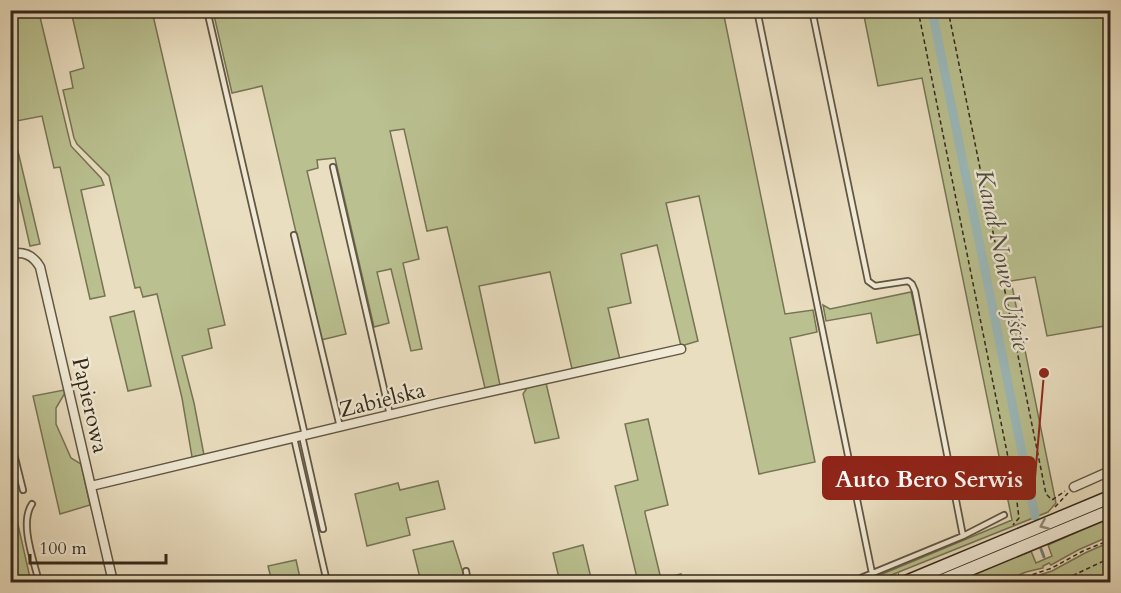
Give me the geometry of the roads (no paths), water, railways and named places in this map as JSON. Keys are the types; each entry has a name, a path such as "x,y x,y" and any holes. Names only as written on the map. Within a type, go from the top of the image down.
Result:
{"main road":[{"path":"902,578 1110,497"},
{"path":"939,582 1110,511"}],"street":[{"name":"Papierowa","path":"13,253 28,254 40,267 113,582"},
{"name":"Zabielska","path":"91,486 681,349"},
{"path":"1074,487 1110,471"}],"lane":[{"path":"207,10 300,437 323,530"},
{"path":"757,10 872,573"},
{"path":"812,10 868,281 875,286 908,281 915,291 963,536"},
{"path":"333,167 390,415"},
{"path":"294,235 340,427"},
{"path":"300,437 327,582"},
{"path":"10,438 23,490"},
{"path":"32,504 27,511 26,525 39,582"},
{"path":"851,582 963,536 1004,515"},
{"path":"465,571 468,582"}],"waterway":[{"name":"Kanał Nowe Ujście","path":"932,10 1035,516"},
{"name":"Kanał Nowe Ujście","path":"1041,549 1044,557"}],"place":[{"name":"Auto Bero Serwis","path":"1044,373"}]}
